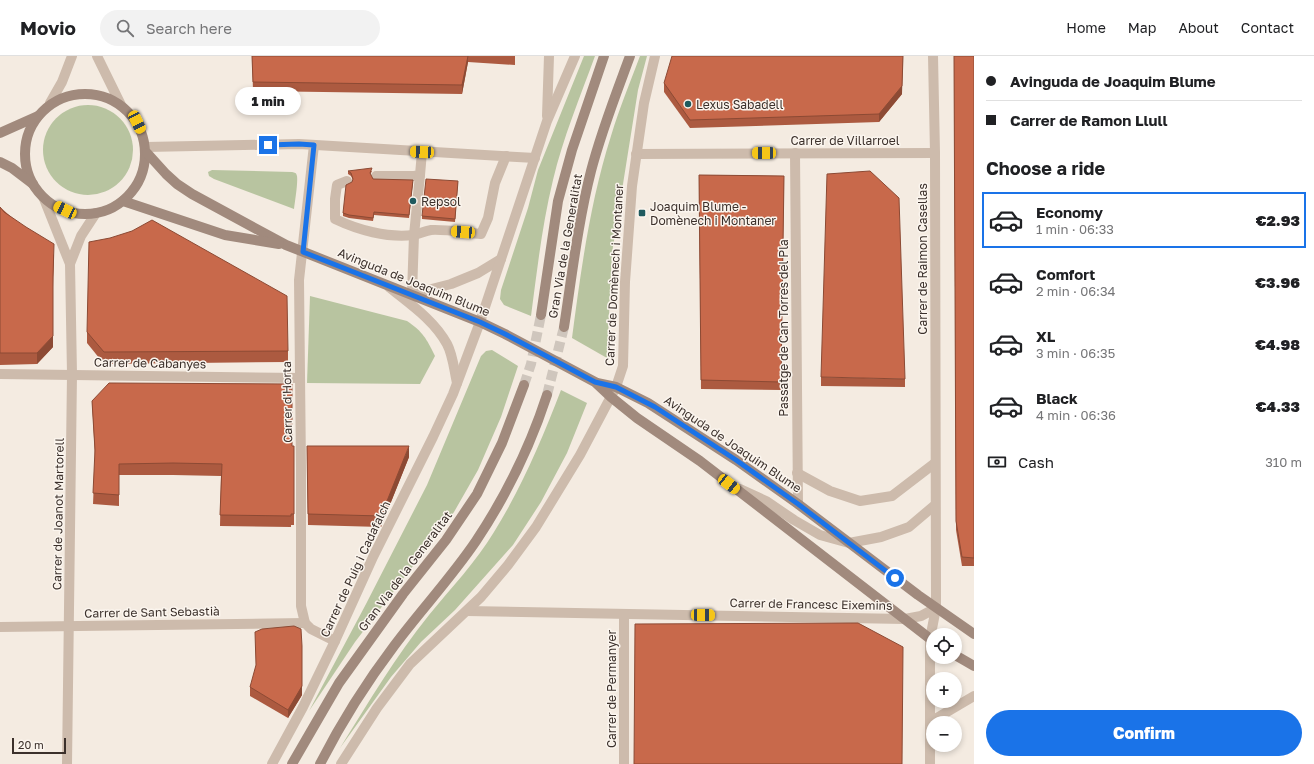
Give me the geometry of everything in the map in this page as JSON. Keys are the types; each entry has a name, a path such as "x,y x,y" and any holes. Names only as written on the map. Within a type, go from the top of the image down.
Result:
{"main road":[{"name":"Gran Via de la Generalitat","path":"541,315 558,201 572,150 604,56"},
{"name":"Gran Via de la Generalitat","path":"564,327 581,217 591,172 600,139 630,56"},
{"path":"87,94 108,98 121,105 137,122 142,133 146,150 145,164 139,182 135,188 123,201 111,208 96,213 76,213 65,210 44,199 34,184 27,169 25,158 26,146 32,126 38,116 50,103 66,97 87,94"},
{"path":"0,133 38,116"},
{"path":"146,150 171,178 192,194 286,245"},
{"path":"0,162 12,168 34,184"},
{"path":"123,201 225,235 286,245"},
{"name":"Avinguda de Joaquim Blume","path":"286,245 480,322 595,382 616,387 648,402 736,460 798,504 918,595 974,634"},
{"name":"Avinguda de Joaquim Blume","path":"595,382 610,397 637,418 700,461 926,635"},
{"name":"Gran Via de la Generalitat","path":"292,764 339,683 403,594 446,540 476,494 502,443 524,385"},
{"path":"320,764 348,714 385,659 448,579 475,542 490,518 516,473 539,419 547,395"},
{"path":"962,659 974,666"}],"street":[{"path":"50,103 62,82 72,56"},
{"path":"97,56 121,105"},
{"name":"Carrer de Puig i Cadafalch","path":"547,121 549,56"},
{"name":"Carrer de Puig i Cadafalch","path":"272,764 303,707 433,437 480,322 547,121 575,56"},
{"name":"Carrer de Domènech i Montaner","path":"341,764 377,708 410,664 482,597 536,527 580,456 616,387 624,366 625,282 631,192 644,103 655,56"},
{"name":"Carrer de Raimon Casellas","path":"933,56 935,153 936,608 934,628"},
{"path":"146,150 299,144 535,158"},
{"name":"Carrer d'Horta","path":"305,623 301,606 299,280 314,145"},
{"path":"422,152 414,235 412,294 451,284 478,273 501,259"},
{"name":"Passatge de Can Torres del Pla","path":"796,153 798,504"},
{"name":"Carrer de Villarroel","path":"636,154 935,153"},
{"path":"347,181 338,185 335,199 335,219 348,226 398,236 414,235 431,230 481,234 488,218 495,184 506,156"},
{"path":"376,176 420,175"},
{"name":"Carrer de Joanot Martorell","path":"44,199 70,264 72,374 67,764"},
{"name":"Carrer de Joanot Martorell","path":"70,264 81,236 96,213"},
{"path":"386,284 435,326 447,344 453,363 456,383"},
{"name":"Carrer de Cabanyes","path":"0,374 300,378"},
{"path":"797,474 830,491 860,502 892,496 935,463"},
{"name":"Avinguda de Joaquim Blume","path":"729,484 766,501 820,535 849,543"},
{"path":"849,543 880,537 909,527 935,505"},
{"name":"Carrer de Francesc Eixemins","path":"467,611 906,619 921,616 936,608"},
{"name":"Carrer de Permanyer","path":"624,614 624,764"},
{"path":"305,623 311,629 335,641"},
{"name":"Carrer de Sant Sebastià","path":"0,627 305,623"},
{"name":"Carrer de Raimon Casellas","path":"930,716 931,664"},
{"path":"940,716 974,696"},
{"name":"Carrer de Raimon Casellas","path":"930,752 930,764"}],"green space":[{"path":"584,56 595,56 567,133 553,180 543,231 531,316 504,305 500,299 501,290 528,208 538,170"},
{"path":"640,56 647,56 638,90 612,253 607,358 572,338 583,262 597,186 614,126"},
{"path":"88,105 105,109 120,118 129,133 133,150 129,167 120,182 105,191 88,195 71,191 56,182 47,167 43,150 47,133 56,118 71,109"},
{"path":"212,170 295,173 297,176 297,183 294,209 214,179 209,176 208,172"},
{"path":"310,296 407,321 417,329 424,336 435,356 420,384 307,383"},
{"path":"492,350 518,366 501,417 478,470 454,512 355,642 309,711 427,485 481,356 486,351"},
{"path":"561,390 587,403 567,453 541,502 513,545 455,610 421,642 391,677 340,748 382,680 405,647 471,564 494,532 514,498 531,462"}],"building":[{"path":"252,56 468,56 462,85 253,82"},
{"path":"672,56 903,56 902,86 879,114 690,120 664,83"},
{"path":"954,56 974,56 974,558 962,557 956,521"},
{"path":"372,168 370,173 373,179 413,180 409,215 374,212 373,218 343,213 346,185 352,182 353,179 351,173 348,171"},
{"path":"870,171 899,198 905,379 821,377 827,174"},
{"path":"699,175 784,176 781,382 701,380"},
{"path":"426,179 458,181 455,219 422,216"},
{"path":"0,207 4,212 54,244 53,336 37,353 0,353"},
{"path":"152,220 287,296 288,351 104,352 87,332 89,242 110,238 132,231"},
{"path":"109,383 292,384 294,514 291,514 291,516 220,515 222,464 119,464 119,495 93,493 95,450 92,401"},
{"path":"307,446 409,446 381,516 308,514"},
{"path":"858,623 903,647 902,764 634,764 635,624"},
{"path":"294,626 301,629 302,686 288,710 250,687 256,665 255,632 262,629"}],"tunnel":[{"path":"524,385 531,364 541,315"},
{"path":"547,395 564,327"}],"place":[{"name":"Lexus Sabadell","path":"688,104"},
{"name":"Repsol","path":"413,201"},
{"name":"Joaquim Blume - Domènech i Montaner","path":"642,213"}],"route":[{"path":"268,145 314,145 303,252 456,311 505,334 595,382 616,387 648,402 736,460 798,504 895,578"}]}
